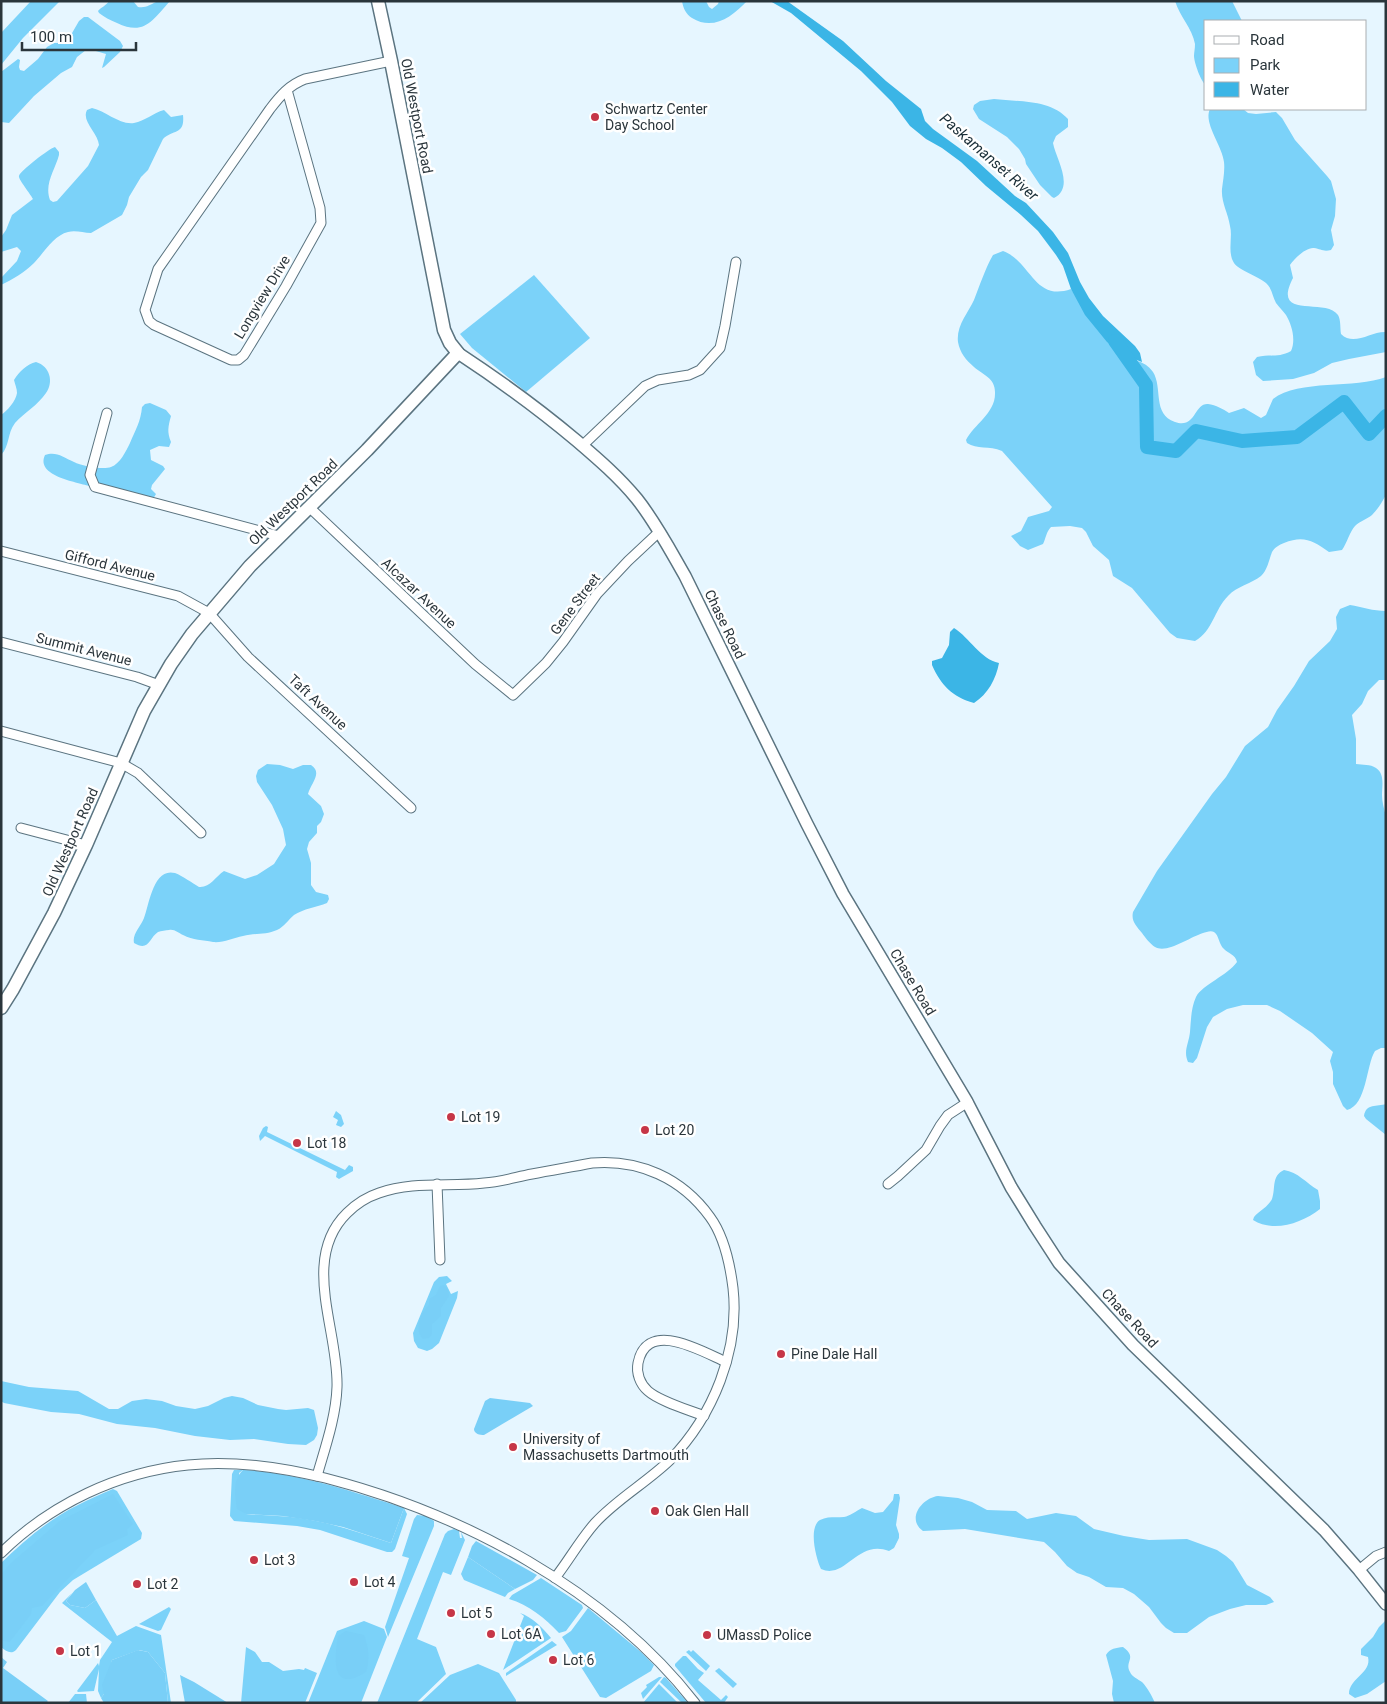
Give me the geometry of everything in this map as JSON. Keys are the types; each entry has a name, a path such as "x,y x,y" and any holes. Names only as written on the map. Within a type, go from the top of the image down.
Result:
{"main road":[{"name":"Old Westport Road","path":"3,1004 45,931 86,845 144,711 192,634 250,566 367,450 458,353 450,343 444,330 378,1"}],"street":[{"name":"Longview Drive","path":"287,90 320,208 321,223 286,286 244,355 238,360 232,360 149,321 146,314 146,304 158,269 270,109 287,90 295,83 305,79 391,61"},
{"path":"582,446 645,386 658,380 689,375 700,370 709,362 720,348 722,341 736,262"},
{"name":"Chase Road","path":"458,353 522,398 599,460 633,495 659,532 685,576 843,894 968,1102 1011,1186 1059,1263 1133,1345 1292,1498 1359,1570 1386,1604"},
{"path":"107,413 90,476 94,486 279,536"},
{"name":"Alcazar Avenue","path":"309,507 475,664 514,695"},
{"name":"Gene Street","path":"514,695 546,663 597,594 659,532"},
{"name":"Gifford Avenue","path":"1,551 178,596 209,613"},
{"name":"Taft Avenue","path":"209,613 248,657 411,808"},
{"name":"Summit Avenue","path":"1,642 137,677 159,685"},
{"path":"1,731 121,763 138,773 201,833"},
{"path":"21,828 86,845"},
{"path":"888,1184 926,1150 945,1118 956,1108 968,1102"},
{"path":"317,1476 334,1408 337,1388 336,1362 323,1262 327,1245 343,1217 363,1200 393,1189 437,1184 503,1181 592,1163 630,1164 649,1170 672,1180 690,1194 712,1221 723,1245 731,1272 734,1298 734,1314 726,1362 716,1395 688,1440 670,1460 595,1523 555,1578"},
{"path":"437,1184 440,1260"},
{"path":"704,1416 648,1392 640,1378 638,1368 640,1357 646,1348 655,1342 671,1340 726,1362"},
{"path":"1,1553 41,1520 74,1500 111,1483 149,1472 187,1465 228,1463 266,1467 317,1476 359,1487 422,1508 502,1546 587,1600 634,1639 668,1671 695,1703"},
{"path":"1359,1570 1376,1556 1386,1552"}],"green space":[{"path":"31,1 60,1 23,38 1,65 1,33"},
{"path":"109,1 133,1 138,7 141,7 159,1 170,1 147,24 134,28 126,27 99,13 98,11"},
{"path":"682,1 706,1 712,9 719,1 747,1 729,17 715,23 707,23 692,18 685,11"},
{"path":"1175,1 1232,1 1242,20 1204,20 1204,83 1195,63 1195,44 1193,38"},
{"path":"84,17 88,17 120,41 123,46 120,52 102,68 106,54 89,49 86,50 77,57 72,67 61,73 34,96 9,123 1,122 1,72 18,59 20,60 20,70 24,71 38,59 47,47 54,43 68,40 79,21"},
{"path":"994,99 1023,101 1043,105 1061,113 1068,119 1068,127 1056,136 1053,143 1064,180 1060,193 1054,198 1040,185 1026,164 1019,149 1007,137 979,119 973,109 974,105 980,101"},
{"path":"92,108 128,123 138,122 164,110 171,117 183,115 183,121 178,131 163,139 148,170 141,177 129,197 122,215 91,233 74,231 63,234 53,241 26,270 1,285 1,278 17,261 21,251 17,247 1,252 1,237 12,215 33,199 19,176 47,151 55,147 59,155 49,183 48,194 50,200 53,202 57,201 88,166 99,145 86,118 87,110"},
{"path":"1210,110 1244,110 1248,113 1256,114 1276,112 1282,118 1295,140 1331,181 1336,199 1335,216 1331,230 1334,245 1328,251 1314,248 1307,249 1290,265 1293,278 1288,291 1289,299 1294,304 1331,310 1338,315 1341,334 1346,338 1357,339 1386,332 1386,352 1332,363 1314,373 1293,379 1263,381 1256,375 1253,362 1257,357 1291,351 1293,333 1286,315 1276,303 1268,285 1236,266 1232,259 1230,249 1231,230 1222,194 1223,155 1211,127"},
{"path":"1003,251 1012,256 1034,279 1049,290 1059,292 1071,289 1124,354 1146,365 1153,372 1163,413 1175,422 1187,422 1200,407 1208,404 1219,407 1229,413 1244,408 1261,418 1266,415 1273,399 1284,393 1312,386 1359,383 1386,377 1386,495 1380,505 1372,515 1355,526 1342,550 1329,552 1313,542 1303,539 1297,539 1277,546 1272,552 1263,574 1228,596 1206,632 1195,641 1177,638 1170,633 1132,588 1113,576 1109,560 1093,546 1082,528 1070,526 1051,527 1043,544 1028,550 1020,546 1011,536 1021,531 1028,517 1049,511 1052,507 1002,451 967,443 966,440 970,434 992,406 995,392 991,380 968,362 960,350 958,342 961,325 974,300 990,260 993,255"},
{"path":"534,275 590,338 526,392 472,348 460,334"},
{"path":"36,362 45,367 49,375 50,384 46,393 39,401 12,427 6,448 1,455 1,415 11,406 15,399 17,391 14,380 24,369"},
{"path":"150,403 166,410 171,416 168,429 171,442 169,447 159,446 150,450 151,460 165,469 152,485 151,489 156,494 153,499 122,498 59,477 46,468 44,462 45,455 53,454 87,466 111,467 122,457 130,443 139,421 142,407"},
{"path":"1350,605 1386,611 1386,680 1379,680 1368,691 1362,704 1352,715 1356,739 1356,764 1369,765 1381,773 1382,800 1386,816 1386,1048 1375,1051 1359,1101 1354,1107 1347,1110 1343,1106 1333,1084 1333,1072 1330,1061 1333,1052 1312,1033 1280,1011 1267,1005 1243,1005 1227,1009 1213,1017 1207,1027 1197,1058 1193,1063 1188,1062 1186,1051 1194,1001 1199,992 1233,967 1237,962 1236,959 1222,947 1216,933 1211,931 1172,947 1160,949 1155,947 1136,926 1133,921 1133,912 1157,871 1226,777 1245,746 1268,727 1309,661 1330,641 1337,629 1336,617 1340,609"},
{"path":"267,764 293,769 303,765 311,765 316,771 308,794 321,806 324,814 317,826 317,833 309,842 307,849 311,863 311,885 316,892 328,895 327,903 294,915 279,929 269,933 247,935 213,942 194,939 168,930 158,932 146,945 134,943 134,936 144,918 153,889 162,876 168,873 175,873 199,887 203,887 224,871 245,879 257,875 274,864 286,845 283,829 272,805 257,782 258,770"},
{"path":"1386,1104 1386,1135 1364,1116 1369,1107"},
{"path":"336,1111 341,1115 344,1124 341,1127 336,1125 338,1120 333,1117"},
{"path":"266,1126 268,1127 267,1132 345,1170 349,1165 353,1167 353,1171 339,1179 336,1177 337,1172 265,1136 260,1141 259,1136"},
{"path":"1284,1170 1298,1175 1318,1190 1320,1209 1288,1225 1270,1226 1253,1220 1272,1199 1277,1176"},
{"path":"447,1276 452,1281 446,1284 451,1294 458,1291 439,1343 427,1351 418,1348 414,1341 413,1333 434,1282 439,1277"},
{"path":"1,1381 29,1387 78,1391 109,1409 118,1409 132,1401 146,1399 195,1409 232,1396 243,1398 258,1405 278,1409 308,1408 314,1410 318,1428 317,1435 314,1440 306,1445 254,1439 230,1440 117,1424 79,1414 51,1412 4,1403 1,1401"},
{"path":"234,1470 243,1470 239,1473 246,1514 316,1521 391,1543 404,1508 407,1514 395,1549 392,1552 387,1552 320,1530 297,1526 234,1521 230,1516 232,1474"},
{"path":"113,1489 117,1491 142,1533 141,1539 73,1580 60,1592 16,1650 10,1652 5,1650 1,1647 1,1563 57,1517"},
{"path":"894,1494 899,1494 900,1498 896,1525 899,1538 894,1548 889,1551 868,1550 838,1569 830,1571 821,1569 814,1543 816,1524 826,1518 851,1515 862,1508 875,1513 883,1512 893,1500"},
{"path":"938,1496 958,1498 972,1502 987,1510 1016,1511 1027,1519 1056,1513 1076,1516 1094,1529 1124,1536 1149,1540 1187,1539 1217,1550 1226,1556 1233,1562 1247,1585 1270,1597 1274,1602 1266,1605 1246,1605 1230,1609 1209,1617 1187,1633 1174,1633 1166,1628 1149,1607 1134,1594 1123,1588 1106,1587 1089,1577 1077,1573 1067,1566 1044,1542 965,1529 923,1531 916,1521 918,1510 927,1501"},
{"path":"417,1515 426,1516 434,1521 434,1526 388,1637 385,1627 409,1558 402,1556"},
{"path":"454,1529 459,1531 460,1538 462,1538 461,1532 465,1540 451,1575 443,1572 417,1639 436,1647 446,1674 416,1703 377,1703 445,1534"},
{"path":"468,1557 515,1589 505,1597 464,1580 461,1574"},
{"path":"541,1578 582,1605 583,1608 566,1631 559,1633 536,1613 509,1599 512,1595"},
{"path":"72,1593 66,1601 70,1605 85,1608 96,1600 117,1636 136,1626 161,1635 171,1703 168,1703 165,1673 148,1652 139,1650 112,1660 104,1694 101,1698 98,1691 99,1669 94,1691 77,1691 98,1663 99,1666 100,1660 112,1642 62,1603"},
{"path":"169,1607 171,1609 161,1630 158,1631 139,1624"},
{"path":"588,1608 654,1665 651,1671 606,1698 600,1697 562,1637 571,1631"},
{"path":"520,1613 537,1623 551,1638 503,1670 524,1616"},
{"path":"364,1621 384,1629 387,1637 361,1703 308,1703 337,1631"},
{"path":"1385,1621 1386,1681 1367,1694 1355,1698 1349,1694 1350,1688 1364,1672 1368,1663 1368,1657 1361,1655 1361,1649"},
{"path":"552,1641 557,1645 506,1676 506,1673"},
{"path":"246,1647 255,1652 262,1662 269,1662 283,1671 304,1670 305,1668 317,1673 305,1703 241,1703"},
{"path":"1123,1647 1130,1654 1128,1665 1131,1674 1144,1684 1155,1703 1114,1703 1112,1694 1113,1681 1106,1655 1111,1650"},
{"path":"689,1650 691,1652 693,1650 710,1666 706,1671 686,1652"},
{"path":"683,1656 686,1656 704,1673 698,1680 721,1700 726,1695 728,1697 724,1703 706,1703 675,1666"},
{"path":"478,1664 499,1673 516,1703 420,1703 450,1675"},
{"path":"719,1668 737,1684 733,1688 715,1671"},
{"path":"662,1677 643,1699 641,1693 647,1687 646,1685"},
{"path":"664,1677 688,1703 682,1703 660,1682"},
{"path":"659,1684 678,1703 643,1703"},
{"path":"75,1694 86,1694 87,1703 68,1703"}],"shaded area":[{"path":"444,1285 448,1289 449,1296 441,1308 441,1316 432,1324 432,1334 429,1338 423,1339 419,1331 419,1321 429,1305 429,1299 436,1295 440,1286"},
{"path":"490,1398 530,1403 533,1406 484,1435 479,1434 474,1429 485,1401"},
{"path":"243,1470 304,1479 345,1489 404,1508 391,1543 343,1527 315,1521 283,1516 246,1514 237,1509 235,1493 237,1479"},
{"path":"113,1494 133,1524 127,1529 128,1535 95,1550 42,1606 32,1608 31,1614 9,1642 1,1640 1,1575 10,1564 60,1521"},
{"path":"476,1541 537,1575 533,1580 515,1589 468,1557"},
{"path":"86,1582 96,1600 85,1608 70,1605 66,1601 75,1590"},
{"path":"346,1631 364,1635 368,1649 368,1658 366,1672 355,1678 346,1679 341,1677 337,1671 336,1655 338,1636"},
{"path":"138,1650 148,1652 165,1673 168,1703 104,1703 101,1698 104,1694 102,1685 112,1660"},
{"path":"1,1657 7,1662 3,1668 48,1701 46,1703 1,1703"},
{"path":"180,1675 194,1682 228,1703 185,1703"}],"water":[{"path":"770,1 787,1 843,41 886,81 921,109 925,121 933,129 977,161 1015,196 1026,203 1053,232 1068,253 1089,298 1103,316 1135,346 1140,353 1142,362 1126,356 1107,342 1085,315 1071,289 1063,266 1038,231 961,162 910,126 892,102 861,71 791,13"},
{"path":"954,628 986,657 999,663 991,686 974,703 953,694 939,679 932,665 932,661 942,658 949,645 950,632"}],"waterway":[{"name":"Paskamanset River","path":"1115,341 1146,385 1147,447 1176,451 1196,431 1242,441 1297,437 1344,402 1369,434 1386,416"}],"place":[{"name":"Schwartz Center Day School","path":"595,117"},
{"name":"Lot 19","path":"451,1117"},
{"name":"Lot 20","path":"645,1130"},
{"name":"Lot 18","path":"297,1143"},
{"name":"Pine Dale Hall","path":"781,1354"},
{"name":"University of Massachusetts Dartmouth","path":"513,1447"},
{"name":"Oak Glen Hall","path":"655,1511"},
{"name":"Lot 3","path":"254,1560"},
{"name":"Lot 4","path":"354,1582"},
{"name":"Lot 2","path":"137,1584"},
{"name":"Lot 5","path":"451,1613"},
{"name":"Lot 6A","path":"491,1634"},
{"name":"UMassD Police","path":"707,1635"},
{"name":"Lot 1","path":"60,1651"},
{"name":"Lot 6","path":"553,1660"}]}
